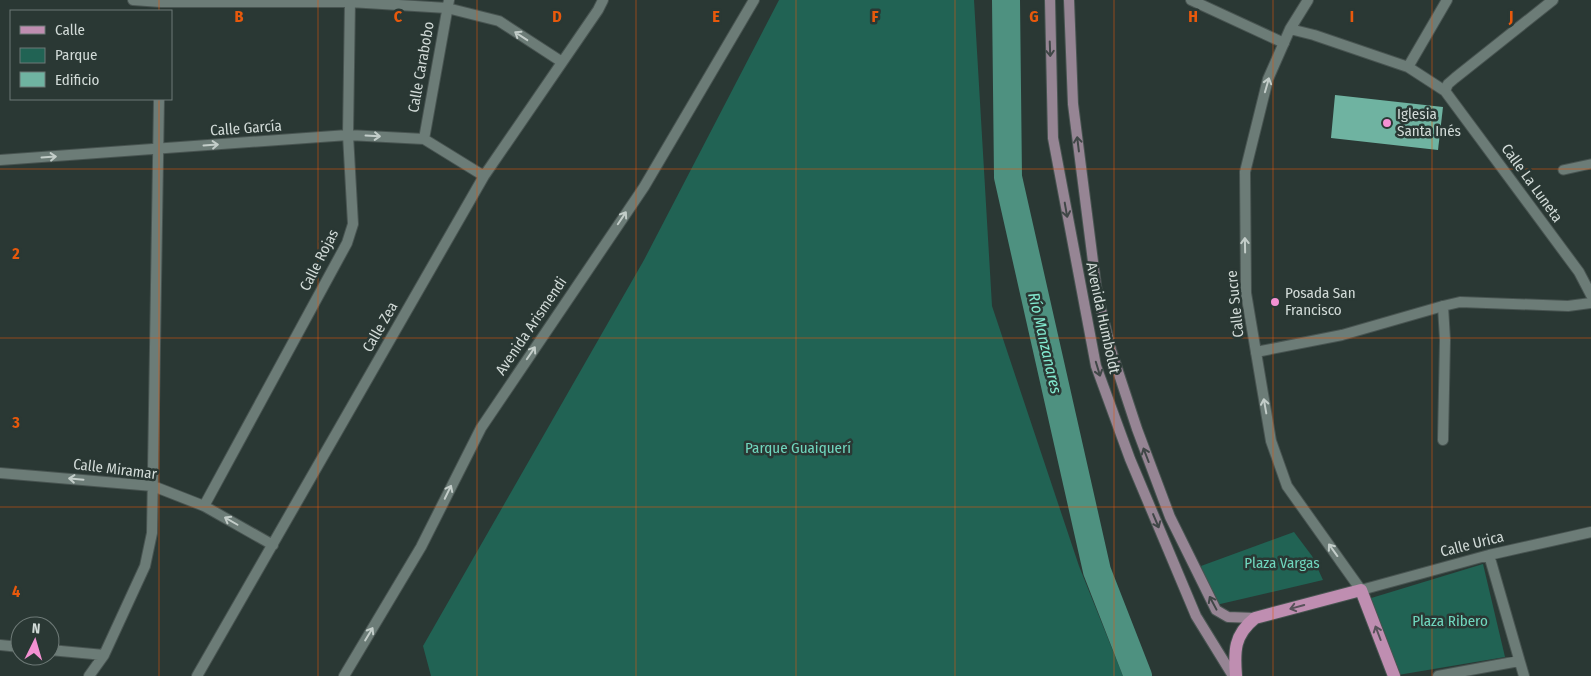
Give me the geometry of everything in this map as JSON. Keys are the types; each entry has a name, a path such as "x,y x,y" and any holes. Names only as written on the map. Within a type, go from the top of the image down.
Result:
{"main road":[{"name":"Avenida Humboldt","path":"1050,0 1053,138 1096,366 1130,459 1196,616 1234,676"},
{"name":"Avenida Humboldt","path":"1069,0 1073,104 1097,294 1111,350 1137,430 1170,517 1216,610 1228,617 1255,618"},
{"path":"1234,676 1236,642 1244,628 1255,618 1361,590 1394,676"}],"street":[{"path":"133,0 161,4 350,1 448,4 499,21 562,62"},
{"name":"Calle Zea","path":"197,676 484,176 603,0"},
{"name":"Avenida Arismendi","path":"344,676 421,547 481,428 644,186 754,0"},
{"path":"1191,0 1284,43"},
{"name":"Calle Sucre","path":"1308,0 1290,29 1268,80 1244,172 1246,294 1271,441 1286,486 1361,590"},
{"path":"1408,67 1447,0"},
{"path":"1290,29 1314,35 1408,67 1445,91 1448,84 1455,78 1554,0"},
{"name":"Calle Rojas","path":"204,506 347,243 353,224 348,135 350,1"},
{"name":"Calle Carabobo","path":"424,139 448,4"},
{"name":"Calle La Luneta","path":"1445,91 1579,272 1591,295"},
{"path":"90,676 104,655 145,566 152,533 159,100"},
{"name":"Calle García","path":"0,160 348,135 424,139 484,176"},
{"path":"1256,352 1342,335 1460,302 1568,306 1591,303"},
{"path":"1442,440 1445,340 1443,306"},
{"name":"Calle Miramar","path":"0,473 153,486 204,506 273,545"},
{"name":"Calle Urica","path":"1361,590 1489,555 1591,532"},
{"path":"1489,555 1524,676"},
{"path":"60,651 104,655"},
{"path":"1438,676 1520,661"}],"lane":[{"path":"1563,170 1591,164"}],"green space":[{"name":"Parque Guaiquerí","path":"779,0 974,0 992,306 1079,566 1123,676 431,676 423,646 644,260"},
{"name":"Plaza Vargas","path":"1294,532 1312,556 1323,580 1216,605 1201,566"},
{"name":"Plaza Ribero","path":"1483,564 1505,657 1398,675 1368,599"}],"building":[{"name":"Iglesia Santa Inés","path":"1335,95 1443,107 1438,150 1331,138"}],"waterway":[{"name":"Río Manzanares","path":"1006,0 1008,177 1097,571 1138,676"}],"place":[{"name":"Iglesia Santa Inés","path":"1387,123"},
{"name":"Posada San Francisco","path":"1275,302"}]}
